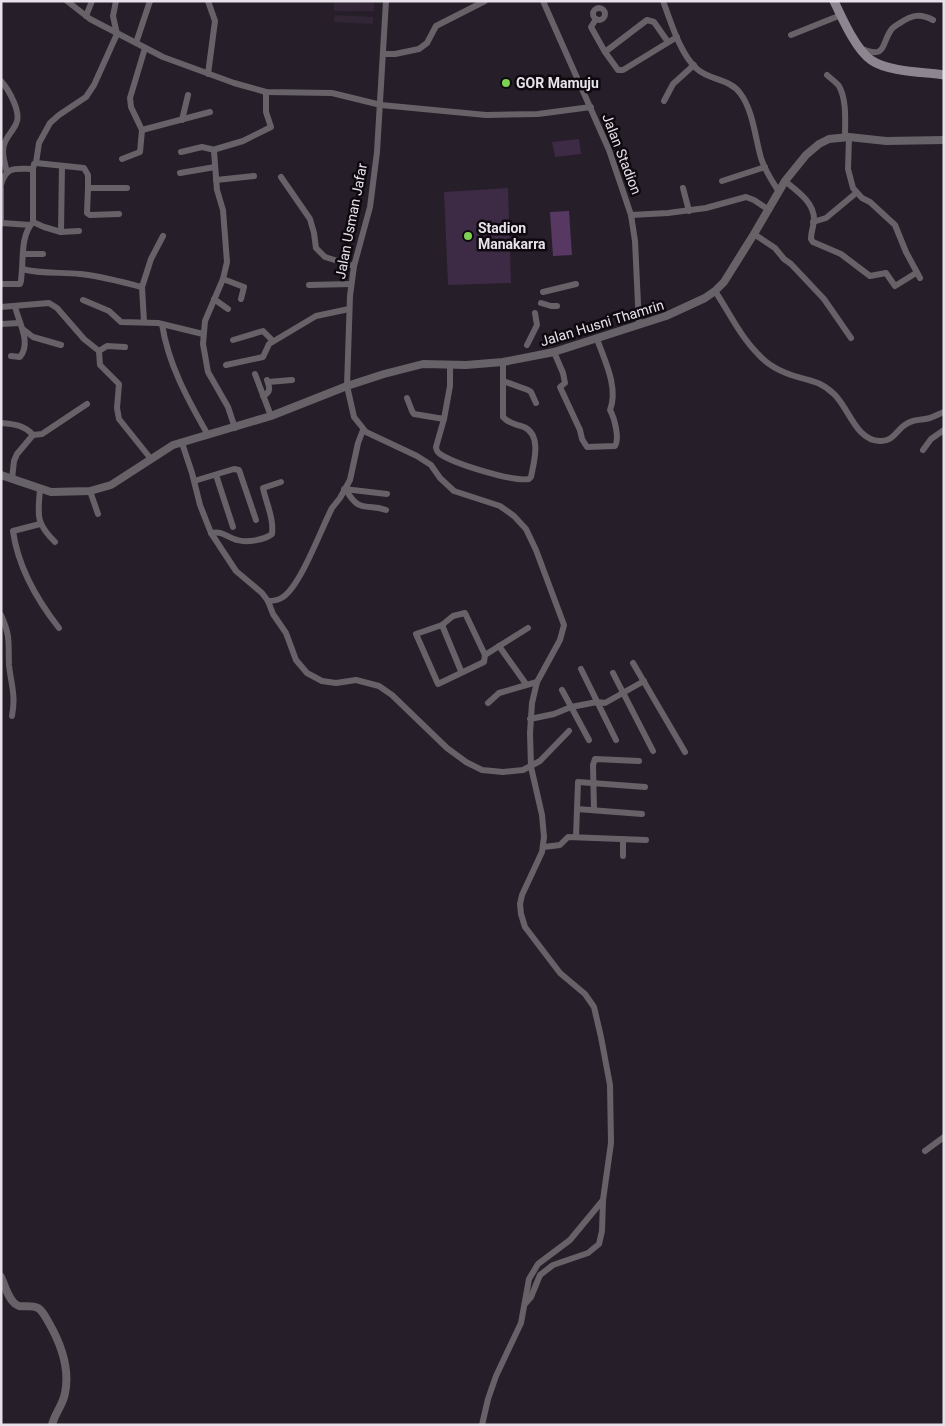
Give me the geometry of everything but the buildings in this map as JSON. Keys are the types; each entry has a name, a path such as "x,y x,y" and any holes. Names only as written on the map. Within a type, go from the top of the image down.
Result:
{"main road":[{"path":"837,2 840,15 848,31 872,60 885,66 944,75"}],"street":[{"path":"67,1 86,16 112,32 164,57 234,83 266,92 332,93 381,105 486,115 538,114 590,107"},
{"path":"86,16 92,1"},
{"path":"1,284 20,284 26,238 32,223 34,166 37,149 44,132 54,118 90,92 112,32 116,1"},
{"path":"136,43 150,1"},
{"path":"208,1 215,21 208,74"},
{"name":"Jalan Usman Jafar","path":"363,430 354,416 347,386 349,309 354,266 370,207 377,152 386,1"},
{"path":"383,54 400,54 419,49 427,44 436,26 484,1"},
{"name":"Jalan Stadion","path":"543,1 609,150 631,214 635,241 639,325"},
{"path":"663,1 677,37 696,69 739,91 746,103 765,167 779,192"},
{"path":"791,35 840,15"},
{"path":"861,49 875,53 880,52 885,46 893,28 910,17 919,15 933,20"},
{"path":"596,19 591,27 604,52 616,69 621,70 677,37"},
{"path":"604,52 647,20 654,22 668,42"},
{"path":"122,159 140,152 142,130 130,107 130,98 145,48"},
{"path":"664,101 673,84 694,65"},
{"path":"785,181 802,195 811,207 814,217 811,241 841,254 870,276 886,273 895,286 918,275 895,225 870,202 856,193 853,188 848,169 847,138 840,89 827,75"},
{"path":"1,81 11,93 19,117 4,144 3,156 7,172 1,186 1,223 32,223 61,232 79,231"},
{"path":"181,152 204,147 214,150 235,144 271,127 266,112 266,92"},
{"path":"182,120 188,96"},
{"path":"142,130 210,112"},
{"name":"Jalan Husni Thamrin","path":"1,475 57,492 90,491 111,485 166,449 270,416 347,386 423,364 503,362 554,352 681,311 715,291 728,276 785,181 806,154 815,147 829,139 847,138 886,141 944,140"},
{"path":"214,150 218,196 223,210 227,258 223,279 205,321 203,344 208,372 228,407 235,428"},
{"path":"7,172 13,169 34,166 62,166 86,169 88,175 87,214 118,214"},
{"path":"61,232 62,166"},
{"path":"180,173 215,167"},
{"path":"722,181 765,167"},
{"path":"216,180 254,176"},
{"path":"281,177 310,219 316,248 325,257 354,266"},
{"path":"88,188 127,188"},
{"path":"683,188 689,210"},
{"path":"813,222 826,218 856,193"},
{"path":"631,214 668,213 706,208 746,197 769,210"},
{"path":"754,234 775,248 824,299 851,338"},
{"path":"144,322 142,287 151,259 163,236"},
{"path":"23,254 43,254"},
{"path":"22,269 110,278 142,287"},
{"path":"223,279 244,287 241,298"},
{"path":"309,285 351,284"},
{"path":"543,292 576,284"},
{"path":"715,291 734,322 758,354 778,370 793,376 814,380 827,389 840,401 860,431 873,440 886,441 891,439 907,423 944,412"},
{"path":"214,299 228,309"},
{"path":"83,300 107,309 121,322 162,324 203,334"},
{"path":"1,307 49,303 79,334 99,351 100,365 119,384 117,408 119,419 151,459"},
{"path":"541,303 558,306"},
{"path":"15,306 24,330 33,337 61,345"},
{"path":"226,365 263,357 268,346 273,341 316,316 349,309"},
{"path":"527,345 538,325 535,313"},
{"path":"1,324 20,323"},
{"path":"162,324 174,370 208,435"},
{"path":"11,356 20,357 22,355 24,330"},
{"path":"233,340 263,331 273,341"},
{"path":"554,352 565,383 560,387 587,447 614,446 617,439 614,418 610,410 613,398 612,389 597,339"},
{"path":"99,351 107,346 125,347"},
{"path":"450,364 450,386 444,419 436,447 440,454 476,469 514,479 530,479 536,444 534,435 530,430 510,423 504,417 503,362"},
{"path":"255,374 270,416"},
{"path":"263,396 269,392 268,381 292,380"},
{"path":"503,381 528,390 531,392 536,403"},
{"path":"407,398 414,414 444,419"},
{"path":"12,479 14,461 17,454 34,435 46,433 87,404"},
{"path":"1,423 20,426 34,435"},
{"path":"268,601 282,598 295,583 329,512 340,498 350,480 358,443 363,430 417,456 431,465 440,478 454,491 504,509 514,516 526,529 536,550 564,625 560,640 537,682 530,719 531,767 544,828 544,847 522,894 520,904 525,927 560,974 590,1000 597,1018 610,1085 611,1150 603,1200 602,1231 598,1244 588,1253 553,1265 540,1275 531,1297 525,1304"},
{"path":"922,450 944,430"},
{"path":"182,443 205,520 211,532 236,572 262,593 268,601 273,614 286,633 296,660 312,676 322,681 336,683 356,680 379,686 392,695 447,748 482,770 517,772 531,767 549,753 569,731"},
{"path":"194,481 234,469 239,470 256,520"},
{"path":"216,475 233,527"},
{"path":"211,532 219,532 240,541 258,540 270,536 272,528 263,488 281,482"},
{"path":"40,488 38,506 40,524 43,530 55,542"},
{"path":"345,490 387,494"},
{"path":"345,490 358,505 383,509 365,492"},
{"path":"90,491 98,514"},
{"path":"40,524 12,531 14,543 28,579 43,608 59,628"},
{"path":"466,613 485,655 484,662 438,684 416,634 442,625 453,616 466,613"},
{"path":"1,616 4,628 9,636 10,667 14,690 12,716"},
{"path":"442,625 461,672"},
{"path":"485,655 528,628"},
{"path":"499,646 526,684"},
{"path":"633,663 685,752"},
{"path":"581,669 616,740"},
{"path":"613,673 653,751"},
{"path":"530,719 554,714 571,707 597,702 605,703 644,681"},
{"path":"488,703 499,693 537,682"},
{"path":"562,690 588,740"},
{"path":"594,810 593,762 596,759 639,761"},
{"path":"576,837 578,782 645,787"},
{"path":"577,809 642,814"},
{"path":"544,847 560,845 568,837 646,840"},
{"path":"623,839 623,856"},
{"path":"925,1151 944,1137"},
{"path":"482,1425 496,1376 521,1323 529,1280 538,1264 570,1240 603,1200"},
{"path":"1,1277 11,1300 15,1304 39,1309 60,1346 66,1371 66,1387 63,1403 52,1425"}],"shaded area":[{"path":"334,2 374,3 374,11 334,11"},
{"path":"335,15 373,17 373,24 334,22"},
{"path":"579,139 581,154 555,157 552,142"},
{"path":"508,188 511,283 448,285 444,192"},
{"path":"569,211 572,255 553,256 550,212"}],"place":[{"name":"GOR Mamuju","path":"506,83"},
{"name":"Stadion Manakarra","path":"468,236"}]}
